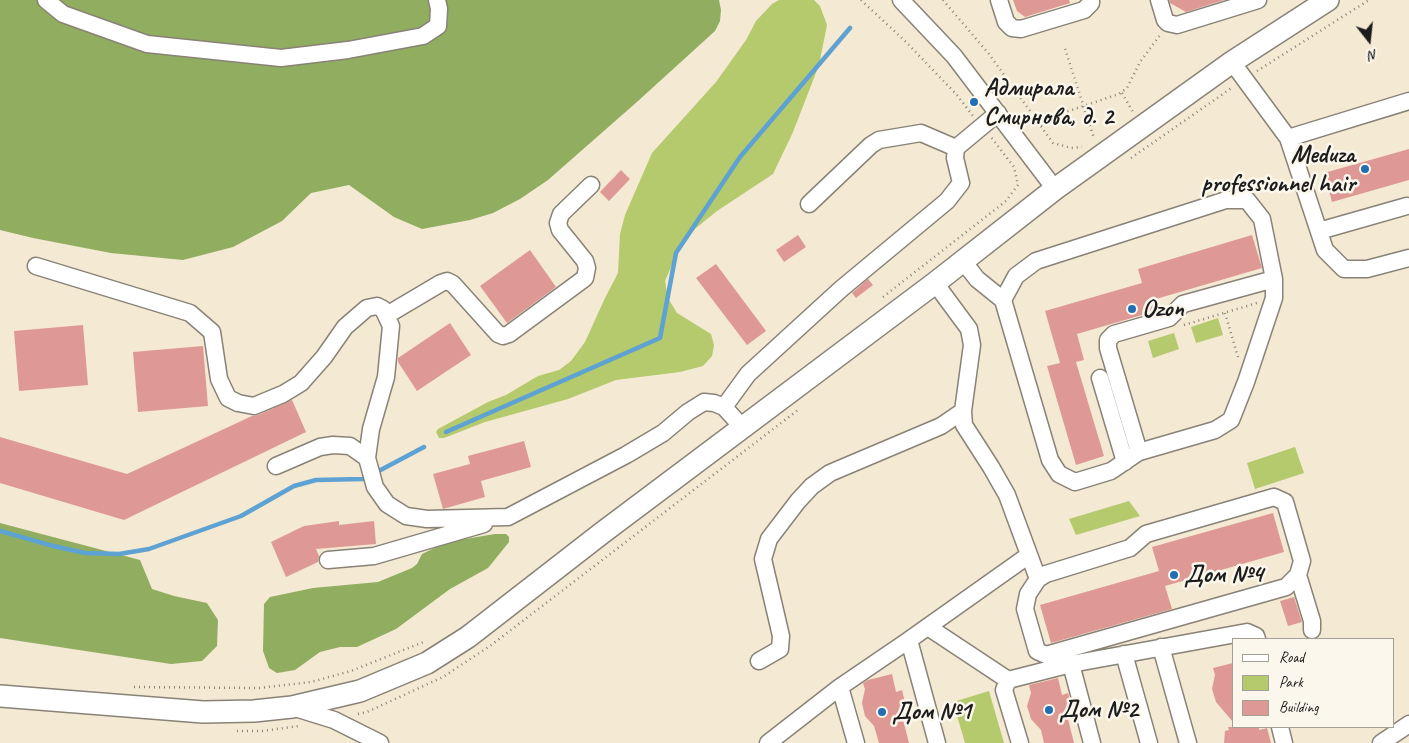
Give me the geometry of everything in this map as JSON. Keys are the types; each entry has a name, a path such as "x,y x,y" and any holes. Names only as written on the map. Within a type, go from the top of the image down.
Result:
{"main road":[{"path":"0,696 203,712 254,712 292,707 360,691 427,663 468,637 602,533 935,283 1055,189 1232,62 1328,0"}],"street":[{"path":"46,0 63,14 147,44 281,58 348,50 423,36 438,26 439,8 437,0"},
{"path":"901,0 954,56 1055,189"},
{"path":"999,0 1006,22 1012,28 1021,29 1084,10 1092,0"},
{"path":"1159,0 1168,23 1177,25 1258,0"},
{"path":"1232,62 1288,138 1325,250 1344,269 1367,269 1409,258"},
{"path":"1288,138 1409,101"},
{"path":"724,407 748,374 841,289 947,201 962,183 955,158 956,148 998,113"},
{"path":"809,204 871,145 879,140 922,133 956,148"},
{"path":"387,315 447,281 453,284 498,334 504,336 509,334 585,278 587,268 585,261 560,230 558,223 561,214 591,185"},
{"path":"963,261 977,279 1003,300 1050,460 1059,474 1075,482 1111,471 1138,452 1215,430 1231,420 1246,382 1274,298 1274,279 1262,219 1247,200 1226,200 1036,261 1016,276 1003,300"},
{"path":"1318,231 1407,206"},
{"path":"36,266 190,313 212,332 219,379 228,398 238,404 254,406 283,394 301,383 324,357 345,327 367,308 377,306 383,309 391,326 386,377 371,429 366,458 375,487 387,504 406,516 427,519 508,517"},
{"path":"1138,452 1108,348 1108,340 1114,334 1169,318 1183,304 1274,279"},
{"path":"935,283 969,330 972,345 963,411 964,425 1007,495 1038,579"},
{"path":"1100,378 1125,462"},
{"path":"328,560 374,556 508,517 626,455 663,433 688,412 704,402 724,407 743,428"},
{"path":"759,661 780,649 781,636 763,559 769,539 798,501 812,486 830,473 942,426 963,411"},
{"path":"276,466 320,447 333,445 350,446 366,458"},
{"path":"1274,498 1285,502 1302,561 1298,575 1286,587 1046,655 1037,651 1026,609 1028,594 1038,579 1046,574 1130,548 1146,534 1274,498"},
{"path":"768,743 840,687 1029,555"},
{"path":"1298,575 1312,621 1312,630"},
{"path":"928,627 1008,680 1071,664 1247,632 1257,638"},
{"path":"909,640 937,743"},
{"path":"1161,647 1188,743"},
{"path":"1124,654 1149,743"},
{"path":"1071,664 1092,743"},
{"path":"1008,680 1004,690 1020,743"},
{"path":"840,687 856,743"},
{"path":"292,707 334,720 380,743"},
{"path":"1381,743 1409,724"},
{"path":"1280,728 1284,743"}],"path":[{"path":"861,0 905,41 957,95 1014,167 1018,186 1006,201 881,299"},
{"path":"943,0 989,54 1053,143 1071,148 1086,146"},
{"path":"1040,125 1054,116 1122,92 1127,88 1140,62 1168,23"},
{"path":"1065,50 1082,106 1095,140"},
{"path":"1122,92 1134,113"},
{"path":"1246,382 1225,313 1274,298"},
{"path":"125,687 259,688 311,682 351,671 416,646 434,637"}],"green space":[{"path":"0,0 719,0 721,10 720,21 715,31 638,101 548,180 520,199 493,213 470,220 422,229 394,217 349,185 311,193 282,221 233,247 183,260 111,253 0,230"},
{"path":"779,0 814,0 820,6 827,25 819,65 793,132 773,174 717,211 696,228 680,246 665,281 668,298 677,313 711,334 714,345 712,356 703,366 680,372 616,380 568,399 485,422 444,438 439,438 436,432 438,429 488,402 506,395 538,376 559,370 571,361 585,342 618,273 620,234 625,215 652,153 716,82 746,40 756,21 772,4"},
{"path":"1218,318 1223,335 1196,343 1191,327"},
{"path":"1174,333 1179,349 1153,358 1148,341"},
{"path":"1295,447 1304,473 1255,489 1247,463"},
{"path":"1129,501 1140,516 1076,535 1069,519"},
{"path":"0,523 140,560 152,589 207,603 218,620 217,646 202,661 171,664 0,638"},
{"path":"506,534 509,537 509,542 488,568 450,589 396,629 357,647 340,647 320,652 295,670 277,673 269,668 263,651 264,604 270,597 313,588 378,582 412,568 417,564 422,554 447,542"},
{"path":"989,691 1004,743 965,743 953,702"}],"building":[{"path":"1013,0 1069,0 1070,3 1025,17 1017,11"},
{"path":"1169,0 1224,0 1186,12 1170,3"},
{"path":"1409,149 1409,180 1332,202 1324,173"},
{"path":"621,170 630,179 609,201 600,192"},
{"path":"798,235 806,247 784,262 776,250"},
{"path":"1252,235 1262,268 1156,299 1159,310 1077,334 1084,360 1076,362 1104,456 1076,465 1047,366 1060,363 1045,311 1142,283 1138,269"},
{"path":"530,250 556,287 507,323 480,286"},
{"path":"716,264 766,331 747,345 696,278"},
{"path":"868,279 873,285 856,298 852,293"},
{"path":"450,323 471,355 417,391 398,362 398,358"},
{"path":"83,325 88,385 19,391 14,331"},
{"path":"203,346 208,406 138,412 133,352"},
{"path":"292,400 306,432 124,520 0,483 0,437 127,474 252,416"},
{"path":"524,441 531,467 481,481 485,497 443,509 433,474 470,464 468,456"},
{"name":"Дом №4","path":"1273,513 1284,552 1165,586 1172,609 1051,643 1040,605 1159,571 1152,547"},
{"path":"339,521 339,525 374,521 376,544 316,549 319,556 318,562 286,577 271,542 304,526"},
{"path":"1294,597 1302,622 1288,626 1280,601"},
{"path":"1232,663 1232,721 1216,702 1212,689 1215,675 1213,668"},
{"name":"Дом №1","path":"892,674 896,692 902,690 906,706 900,708 909,743 879,743 874,726 865,716 862,703 865,689 863,683"},
{"name":"Дом №2","path":"1058,678 1062,695 1068,693 1072,709 1066,711 1074,743 1044,743 1041,730 1031,719 1027,706 1031,693 1029,685"},
{"path":"1228,727 1259,728 1259,730 1267,728 1271,743 1224,743 1225,731 1229,730"}],"waterway":[{"path":"446,432 660,338 676,253 740,157 850,28"},
{"path":"375,473 424,447"},
{"path":"0,531 85,553 119,554 149,549 241,516 294,486 316,480 363,479 368,476"}],"place":[{"name":"Адмирала Смирнова, д. 2","path":"974,102"},
{"name":"Meduza professionnel hair","path":"1365,169"},
{"name":"Ozon","path":"1132,309"},
{"name":"Дом №4","path":"1174,575"},
{"name":"Дом №2","path":"1049,710"},
{"name":"Дом №1","path":"882,712"}]}
